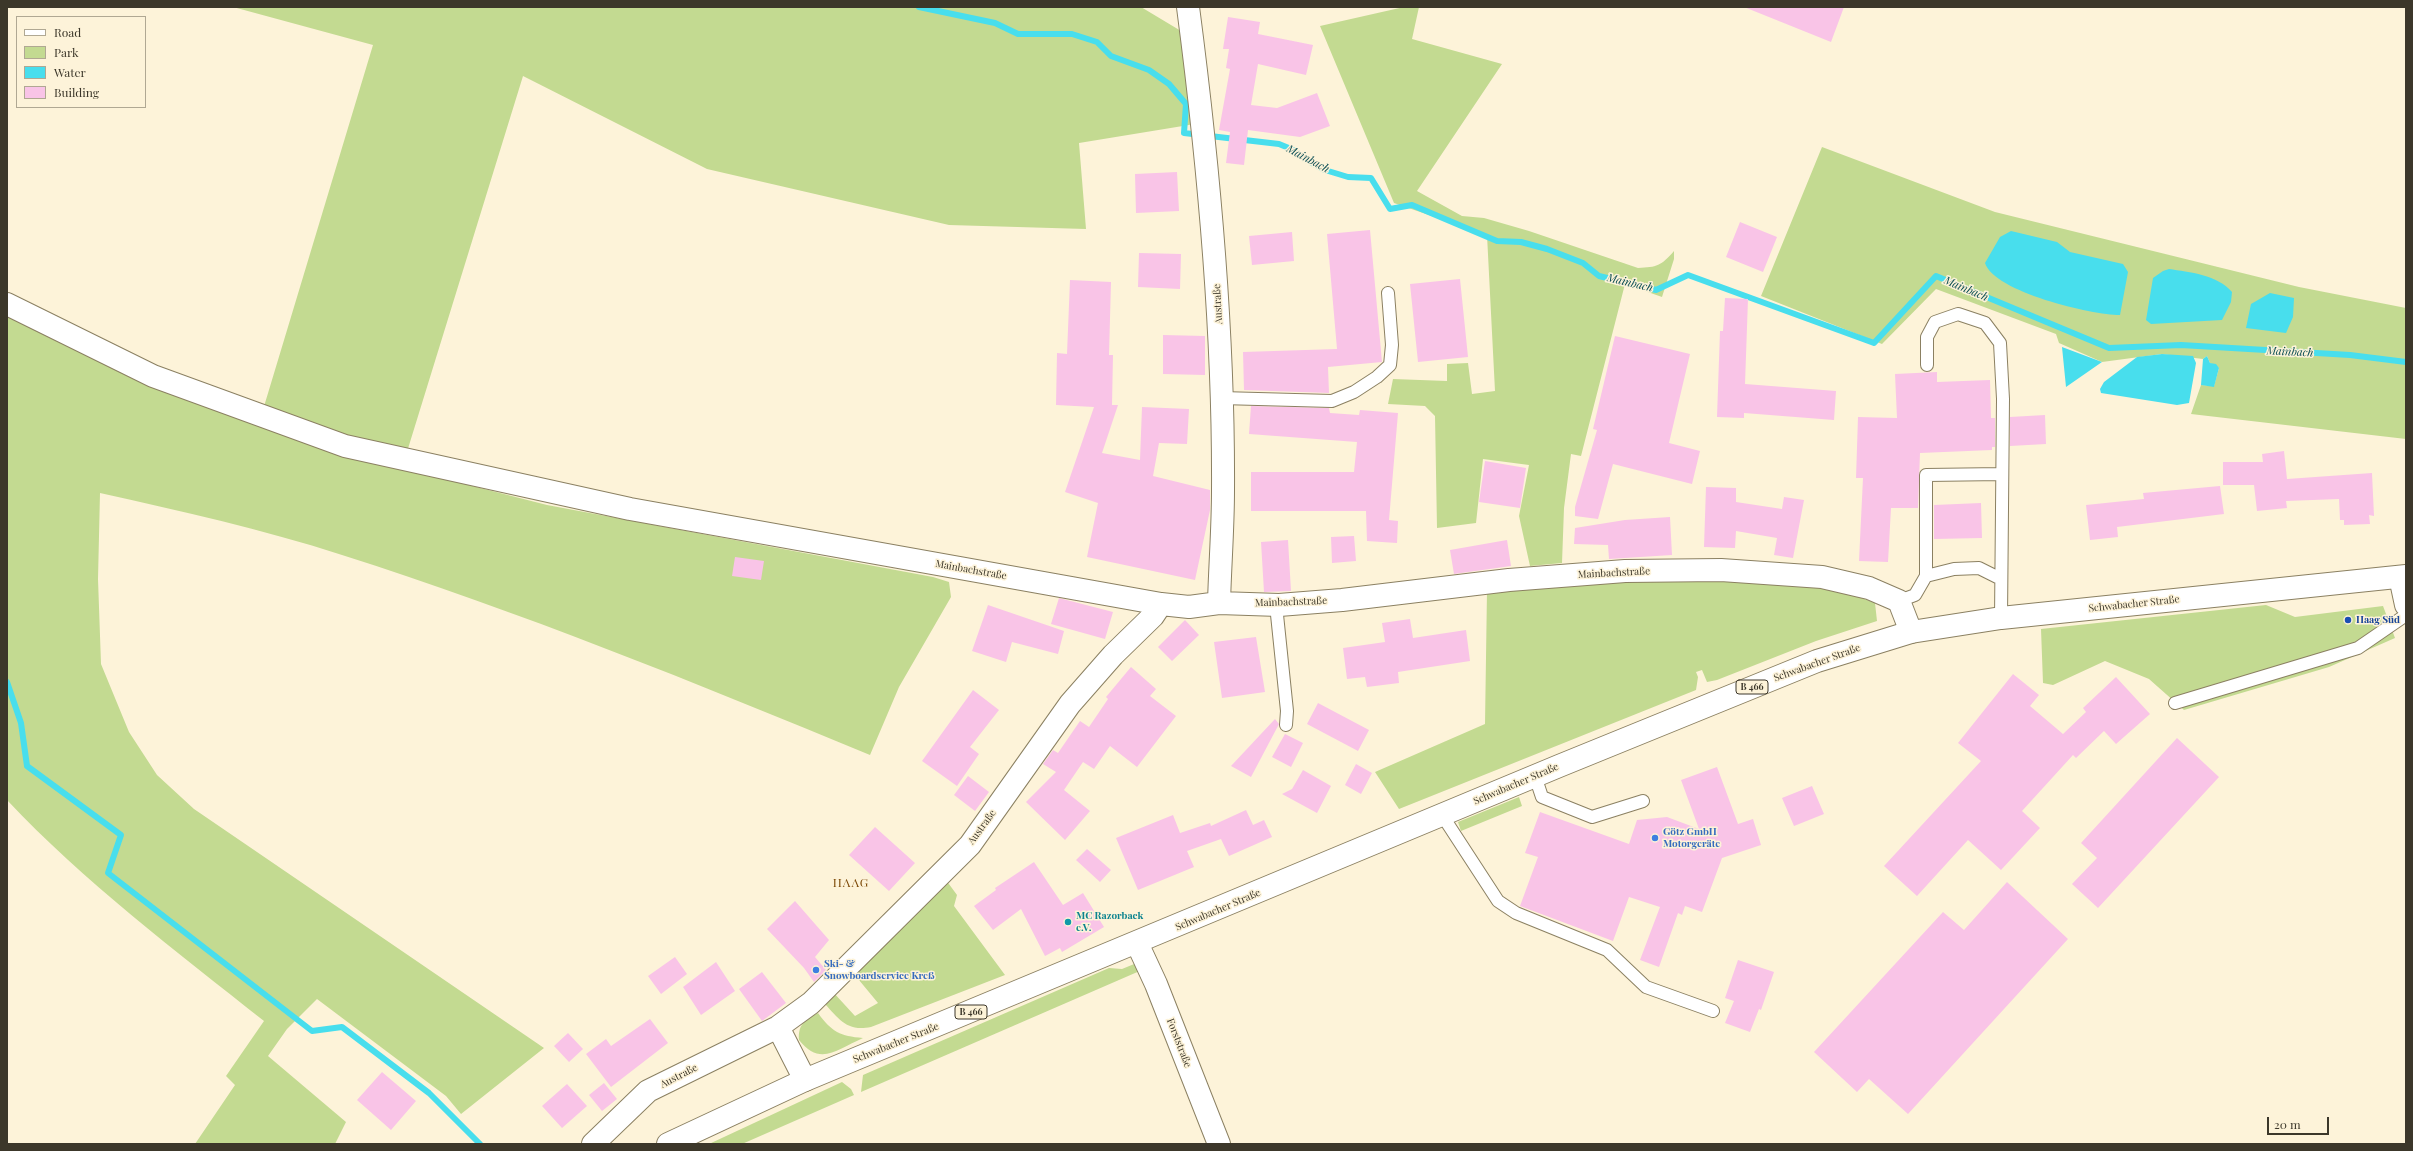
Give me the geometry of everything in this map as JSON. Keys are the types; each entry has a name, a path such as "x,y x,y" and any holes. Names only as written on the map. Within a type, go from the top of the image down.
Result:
{"street":[{"name":"Austraße","path":"1188,7 1202,117 1217,288 1224,492 1219,603"},
{"name":"Mainbachstraße","path":"7,304 153,376 345,446 630,509 1161,604 1189,607 1219,603 1276,605 1617,571 1721,570 1822,576 1869,588 1899,601"},
{"path":"2403,576 2406,605"},
{"name":"Schwabacher Straße","path":"668,1144 805,1080 1137,943 1442,814 1817,661 1911,632 2001,618 2403,576"},
{"path":"1899,601 1911,632"},
{"name":"Austraße","path":"593,1144 648,1092 778,1027 811,1003 970,845 1070,704 1113,655 1153,616 1161,604"},
{"name":"Forststraße","path":"1137,943 1156,984 1219,1144"},
{"path":"778,1027 805,1080"}],"lane":[{"path":"1221,398 1332,401 1354,392 1377,377 1390,365 1392,345 1388,293"},
{"path":"1927,366 1927,337 1935,322 1958,314 1985,324 2000,343 2003,399 2001,618"},
{"path":"1899,601 1915,595 1926,576 1926,475 2002,474"},
{"path":"1926,576 1954,569 1979,568 2001,579"},
{"path":"1276,605 1287,711 1286,725"},
{"path":"2174,703 2358,648 2406,615"},
{"path":"1535,776 1542,797 1592,818 1643,801"},
{"path":"1442,814 1498,901 1516,913 1607,950 1646,987 1713,1011"}],"green space":[{"path":"233,7 1141,7 1186,34 1195,124 1079,143 1086,229 949,225 707,169 523,76 402,468 547,505 933,577 949,582 951,597 899,687 870,755 608,649 409,577 282,537 100,493 98,579 101,664 129,732 157,775 194,809 544,1048 461,1114 446,1096 317,999 287,1029 268,1056 346,1122 335,1144 195,1144 235,1085 226,1076 264,1021 164,942 99,888 7,800 7,310 259,423 373,45"},
{"path":"1404,7 1419,7 1412,39 1502,64 1417,191 1462,216 1484,218 1529,231 1638,268 1658,265 1666,260 1674,251 1674,259 1662,297 1625,284 1581,456 1571,454 1564,508 1562,563 1530,566 1519,516 1529,465 1483,459 1476,523 1437,528 1435,416 1425,406 1388,404 1393,379 1447,381 1447,364 1468,363 1472,394 1495,391 1487,235 1394,203 1320,26"},
{"path":"1822,147 1995,212 2299,287 2406,308 2406,439 2191,414 2201,385 2214,386 2219,368 2210,363 2207,356 2203,359 2162,354 2102,362 2059,343 2056,334 1936,289 1882,344 1761,296"},
{"path":"1710,579 1801,585 1843,591 1875,603 1877,621 1816,641 1717,680 1707,682 1702,670 1696,672 1698,677 1696,690 1399,809 1375,772 1485,724 1487,591 1639,580"},
{"path":"2266,605 2295,617 2383,606 2395,638 2329,667 2184,710 2149,679 2105,661 2053,685 2043,683 2041,629"},
{"path":"1519,797 1522,806 1461,831 1458,822"},
{"path":"946,880 957,895 954,906 1005,975 871,1027 855,1027 843,1022 822,1001 833,992 855,1016 878,1003 854,974 913,917"},
{"path":"1144,960 1142,970 861,1092 863,1075 1109,968 1122,969"},
{"path":"818,1013 832,1029 837,1032 848,1036 863,1038 837,1051 822,1054 814,1053 799,1040 799,1035 803,1023"},
{"path":"842,1082 851,1089 854,1095 742,1144 709,1144"}],"water":[{"path":"2011,231 2057,242 2070,252 2123,264 2128,272 2120,315 2088,311 2045,300 2024,292 1992,274 1985,263 2000,237"},
{"path":"2169,269 2203,275 2226,286 2232,292 2231,302 2222,320 2151,324 2146,320 2153,278"},
{"path":"2270,293 2294,298 2293,317 2286,333 2246,328 2251,304"},
{"path":"2062,347 2102,362 2066,387"},
{"path":"2162,354 2193,356 2196,363 2189,403 2177,405 2101,393 2100,389 2104,382 2137,357"},
{"path":"2207,356 2210,363 2216,364 2219,368 2214,387 2201,385 2203,359"}],"building":[{"path":"1744,7 1844,7 1831,42"},
{"path":"1228,17 1260,22 1258,34 1313,45 1306,75 1258,64 1251,105 1277,108 1317,93 1330,126 1300,137 1248,130 1244,165 1226,163 1230,132 1219,130 1230,69 1226,68 1229,49 1223,49"},
{"path":"1177,172 1179,211 1136,213 1135,174"},
{"path":"1740,222 1777,237 1763,272 1726,257"},
{"path":"1370,230 1382,362 1328,367 1329,393 1244,390 1243,352 1337,349 1327,234"},
{"path":"1292,232 1294,261 1252,265 1249,236"},
{"path":"1139,253 1181,254 1180,289 1138,287"},
{"path":"1460,279 1468,357 1418,362 1410,284"},
{"path":"1070,280 1111,282 1109,355 1113,355 1112,405 1118,405 1102,453 1140,460 1142,407 1189,409 1187,444 1159,443 1153,476 1210,490 1210,510 1195,580 1087,557 1098,503 1065,492 1094,407 1056,405 1057,353 1067,354"},
{"path":"1725,298 1748,299 1745,384 1836,391 1834,420 1744,413 1744,418 1717,417 1720,331 1723,331"},
{"path":"1163,335 1205,336 1205,375 1163,374"},
{"path":"1615,336 1690,354 1669,443 1700,451 1692,484 1613,464 1598,519 1575,516 1575,507 1597,430 1593,429"},
{"path":"1937,372 1937,382 1990,380 1991,418 1995,418 1995,447 1992,447 1992,450 1920,453 1918,508 1891,508 1888,562 1859,561 1863,478 1856,478 1858,417 1897,418 1895,374"},
{"path":"1251,406 1329,408 1330,413 1359,415 1360,410 1398,413 1389,520 1398,521 1397,543 1367,541 1366,511 1251,511 1251,472 1354,472 1357,442 1249,434"},
{"path":"2045,415 2046,444 2010,446 2010,417"},
{"path":"2284,451 2287,479 2372,473 2374,516 2369,515 2370,524 2344,525 2344,520 2340,520 2339,499 2286,501 2287,508 2257,511 2254,485 2223,485 2223,462 2263,462 2262,454"},
{"path":"1485,461 1526,468 1520,508 1479,502"},
{"path":"2220,486 2224,514 2117,527 2118,537 2090,540 2086,505 2144,499 2143,493"},
{"path":"1706,487 1736,488 1736,502 1782,509 1784,497 1804,500 1793,558 1774,555 1777,538 1736,531 1735,548 1704,547"},
{"path":"1981,503 1982,538 1934,539 1934,505"},
{"path":"1670,517 1672,555 1609,559 1608,545 1574,544 1575,528 1625,520"},
{"path":"1354,536 1356,561 1332,563 1331,537"},
{"path":"1288,540 1291,591 1264,592 1261,542"},
{"path":"1507,540 1511,566 1454,574 1450,550"},
{"path":"735,557 764,561 761,580 732,576"},
{"path":"1059,598 1113,612 1105,639 1051,624"},
{"path":"988,605 1064,631 1058,654 1012,642 1006,662 972,651"},
{"path":"1410,619 1413,638 1466,630 1470,661 1398,672 1399,683 1367,687 1365,677 1347,679 1343,648 1385,642 1382,623"},
{"path":"1185,620 1199,635 1172,661 1158,647"},
{"path":"1256,637 1265,692 1222,698 1214,642"},
{"path":"1131,667 1156,689 1150,696 1176,716 1137,767 1110,746 1094,769 1083,762 1064,790 1090,811 1065,840 1026,802 1056,772 1043,764 1053,750 1058,753 1080,721 1089,727 1108,699 1106,697"},
{"path":"2013,674 2039,695 2030,706 2063,734 2086,712 2083,708 2116,677 2150,714 2116,744 2104,731 2076,758 2073,755 2022,811 2040,828 2001,870 1968,840 1917,896 1884,866 1981,761 1958,743"},
{"path":"973,690 999,710 970,747 979,754 957,786 922,761"},
{"path":"1318,703 1369,730 1358,751 1307,724"},
{"path":"1275,719 1279,724 1251,777 1231,766"},
{"path":"1285,734 1303,743 1291,767 1272,757"},
{"path":"2177,738 2219,777 2098,908 2072,884 2097,858 2081,843"},
{"path":"1356,764 1372,773 1361,794 1345,785"},
{"path":"1717,767 1738,824 1753,819 1761,845 1722,858 1702,912 1685,906 1682,915 1678,913 1659,967 1640,960 1660,907 1629,897 1613,941 1520,906 1538,857 1525,853 1540,812 1629,844 1637,820 1667,817 1699,829 1681,780"},
{"path":"1303,770 1331,786 1317,813 1282,794 1292,789"},
{"path":"968,776 989,792 975,811 954,795"},
{"path":"1812,786 1824,814 1794,826 1782,798"},
{"path":"1246,810 1253,825 1264,820 1272,837 1229,856 1221,839 1187,851 1194,867 1138,890 1116,838 1173,815 1180,833 1210,823 1211,826"},
{"path":"875,827 915,863 889,891 849,855"},
{"path":"1087,849 1111,870 1100,882 1076,860"},
{"path":"1034,862 1063,905 1083,893 1104,927 1062,952 1060,948 1045,956 1021,909 993,930 974,906 996,890 995,888"},
{"path":"2007,882 2068,939 1908,1114 1869,1079 1857,1092 1814,1052 1943,912 1964,930"},
{"path":"795,901 829,940 815,957 826,970 814,982 804,968 767,929"},
{"path":"675,957 687,974 661,994 648,976"},
{"path":"1738,960 1774,972 1761,1010 1759,1009 1750,1032 1725,1023 1734,1001 1725,998"},
{"path":"716,962 735,991 701,1015 683,987"},
{"path":"762,972 786,1003 762,1021 739,989"},
{"path":"650,1019 668,1043 611,1087 586,1054 606,1039 611,1046"},
{"path":"568,1033 583,1049 569,1062 554,1046"},
{"path":"382,1072 416,1101 391,1130 357,1100"},
{"path":"604,1083 617,1099 602,1111 589,1095"},
{"path":"567,1084 587,1106 562,1128 542,1106"}],"waterway":[{"name":"Mainbach","path":"919,7 995,23 1018,34 1072,34 1097,42 1111,56 1149,70 1169,84 1186,104 1184,133 1279,144 1296,151 1303,158 1325,170 1348,177 1371,178 1390,209 1412,205 1497,241 1521,242 1547,249 1583,263 1599,276 1656,290 1688,275 1874,343 1936,276 2109,348 2181,345 2350,355 2406,362"},
{"path":"7,682 21,723 27,766 121,835 108,873 312,1031 342,1027 429,1093 480,1144"}],"place":[{"name":"Haag Süd","path":"2348,620"},
{"name":"Götz GmbH Motorgeräte","path":"1655,838"},
{"name":"MC Razorback e.V.","path":"1068,922"},
{"name":"Ski- & Snowboardservice Kreß","path":"816,970"}],"district":[{"name":"HAAG","path":"851,883"}]}
